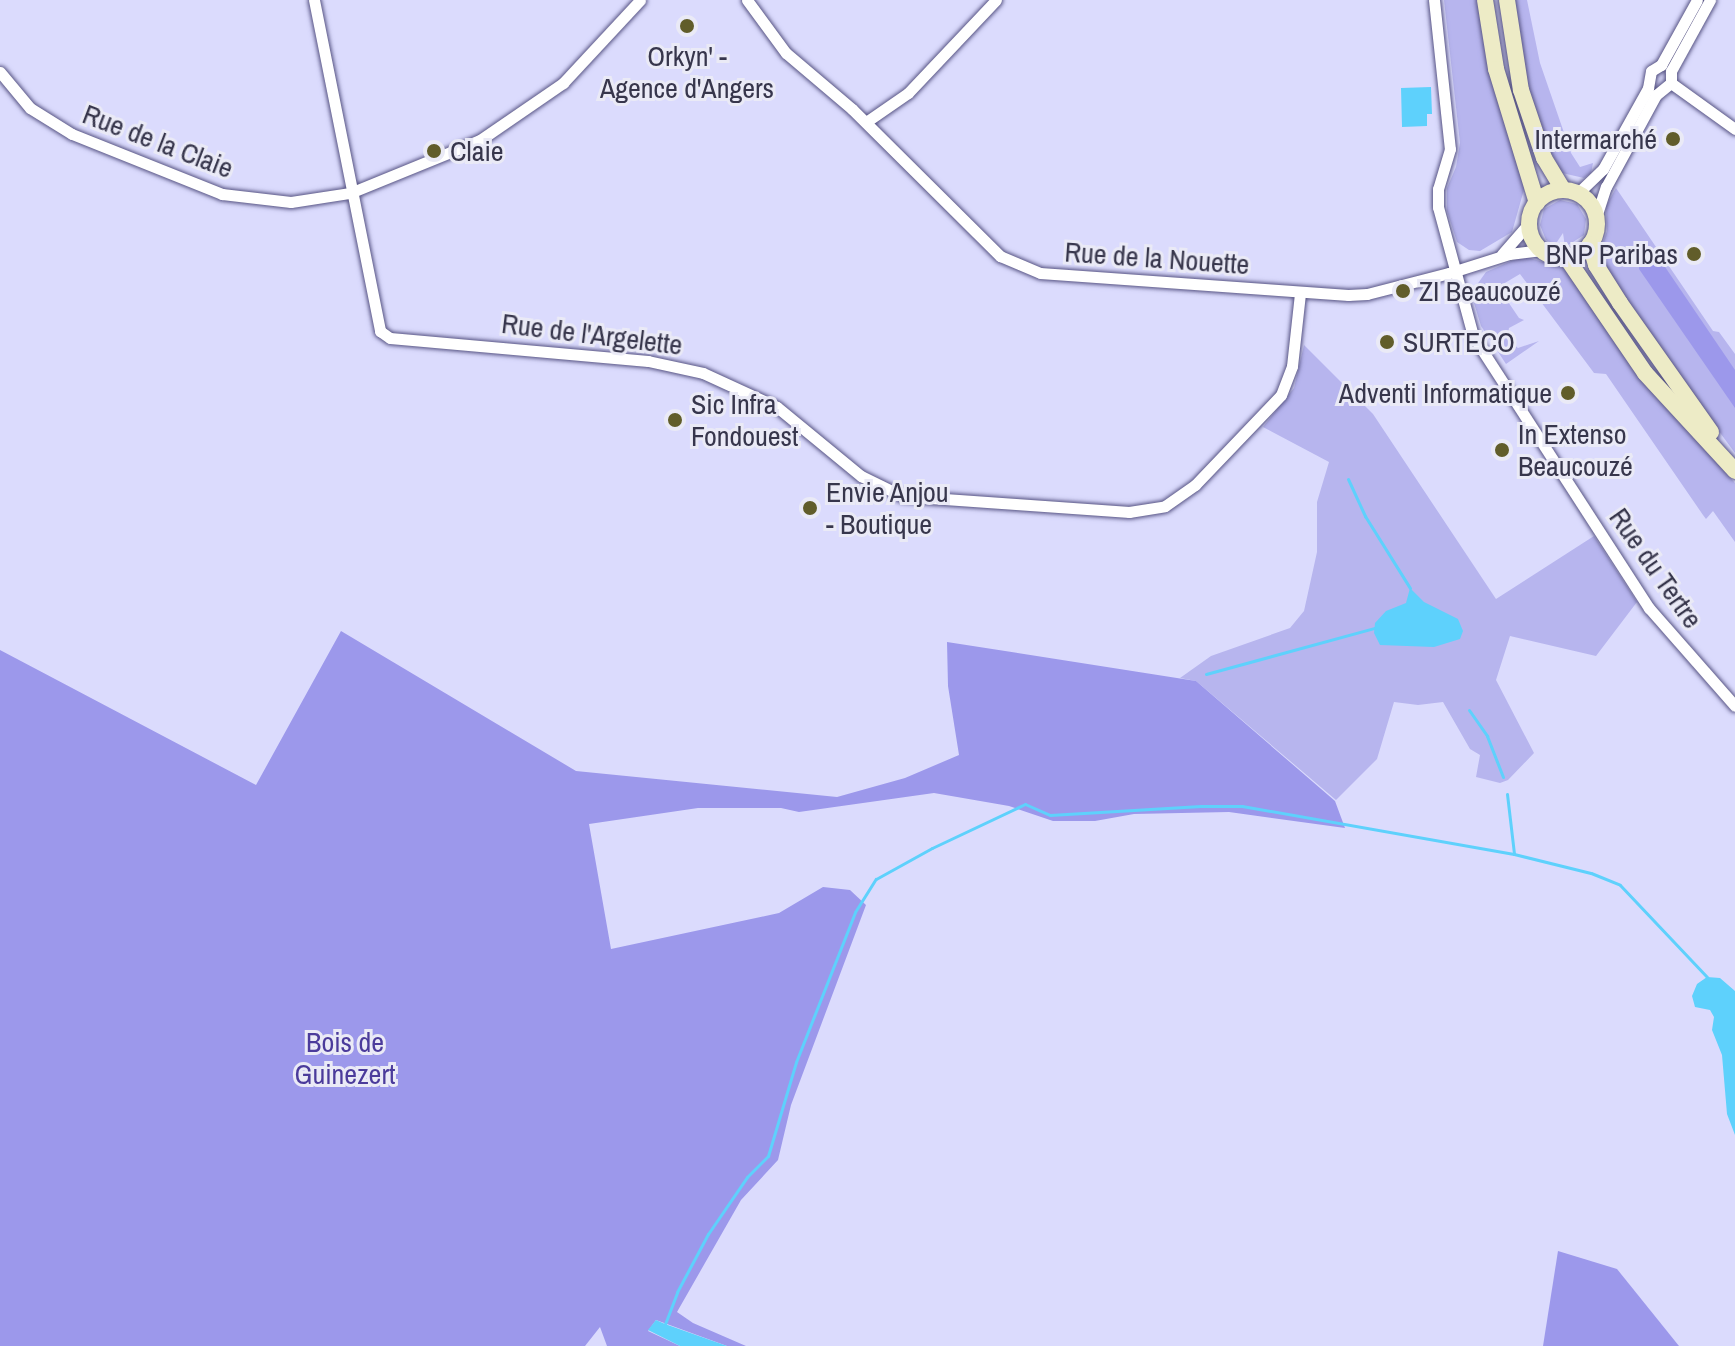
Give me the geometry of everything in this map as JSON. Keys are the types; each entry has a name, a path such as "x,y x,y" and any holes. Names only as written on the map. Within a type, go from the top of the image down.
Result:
{"main road":[{"path":"1485,0 1496,69 1537,203"},
{"path":"1507,0 1521,90 1544,158 1570,192 1590,203 1596,217 1596,231 1590,244 1580,253 1566,257 1542,250 1532,236 1530,222 1537,203 1548,194 1570,192"},
{"path":"1590,244 1596,265 1620,303 1735,469"},
{"path":"1566,257 1645,373 1735,469"}],"street":[{"name":"Rue de l'Argelette","path":"314,0 375,319 380,331 390,338 648,361 703,373 777,407 881,489 928,499 1129,512 1165,506 1195,485 1281,395 1292,366 1300,293"},
{"name":"Rue de la Claie","path":"0,72 16,95 51,124 205,189 270,201 350,193 468,147 516,119 563,83 640,0"},
{"name":"Rue de la Nouette","path":"747,0 786,53 866,122 1000,256 1020,267 1040,273 1300,293 1367,294 1498,257 1542,250"},
{"path":"866,122 908,93 996,0"},
{"name":"Rue du Tertre","path":"1434,0 1450,149 1438,189 1438,207 1473,336 1649,608 1735,706"},
{"path":"1650,83 1666,77 1697,0"},
{"path":"1596,217 1606,187 1710,0"},
{"path":"1570,192 1603,169 1650,83 1651,71 1666,77 1735,129"},
{"name":"Rue de la Nouette","path":"1498,257 1530,222"}],"shaded area":[{"path":"1444,0 1482,0 1525,186 1512,232 1480,251 1469,250 1457,242 1447,211 1447,188 1456,167 1460,143"},
{"path":"1509,0 1527,0 1540,63 1571,153 1580,167 1593,163 1591,173 1584,178 1562,173 1551,152 1546,153 1535,122"},
{"path":"1431,87 1432,114 1427,114 1427,126 1402,127 1401,88"},
{"path":"1616,188 1713,331 1719,332 1735,354 1735,453 1651,339 1605,267 1600,251 1607,231 1606,206"},
{"path":"1560,200 1577,204 1586,219 1584,235 1565,247 1563,233 1555,245 1546,240 1540,225 1544,209"},
{"path":"1523,256 1566,269 1663,402 1735,483 1735,542 1713,511 1706,519 1606,374 1594,373 1520,274 1498,287 1519,318 1524,320 1509,328 1507,339 1518,348 1539,341 1506,364 1481,326 1471,293 1486,272"},
{"path":"1304,345 1373,414 1496,599 1594,536 1637,602 1596,656 1510,636 1496,680 1534,753 1508,780 1500,783 1476,777 1480,755 1470,749 1443,702 1418,705 1394,702 1377,759 1336,800 1196,681 1180,678 1211,656 1290,628 1304,611 1317,552 1317,502 1329,462 1263,427 1294,388"},
{"path":"1410,588 1424,602 1458,619 1463,631 1460,639 1434,647 1380,645 1374,633 1375,623 1386,611 1406,603"},
{"path":"1707,977 1720,978 1735,991 1735,1135 1727,1114 1722,1055 1712,1030 1714,1017 1710,1010 1695,1007 1692,996 1697,984"},
{"path":"656,1320 727,1346 680,1346 648,1330"}],"green space":[{"path":"1646,250 1661,261 1735,370 1735,408 1639,269 1640,253"},
{"name":"Bois de Guinezert","path":"341,631 576,771 837,797 905,778 959,755 948,686 947,642 1196,681 1335,801 1345,828 1229,812 1134,814 1095,821 1053,821 1009,806 934,793 799,812 781,808 698,808 589,824 611,949 779,913 823,887 850,890 866,905 791,1105 778,1160 741,1200 677,1312 693,1323 746,1346 727,1346 656,1320 648,1331 680,1346 607,1346 600,1327 585,1346 0,1346 0,650 256,785"},
{"path":"1558,1251 1617,1269 1679,1346 1543,1346"}],"waterway":[{"path":"1348,479 1365,516 1410,588"},
{"path":"1206,674 1374,628"},
{"path":"1469,710 1487,736 1503,777"},
{"path":"1507,794 1514,854 1591,873 1620,885 1707,977"},
{"path":"665,1324 677,1292 708,1234 747,1177 768,1156 796,1062 855,912 876,879 932,848 1025,804 1050,815 1242,806 1514,854"}],"place":[{"name":"Orkyn' - Agence d'Angers","path":"687,26"},
{"name":"Intermarché","path":"1673,139"},
{"name":"Claie","path":"434,151"},
{"name":"BNP Paribas","path":"1694,254"},
{"name":"ZI Beaucouzé","path":"1403,291"},
{"name":"SURTECO","path":"1387,342"},
{"name":"Adventi Informatique","path":"1568,393"},
{"name":"Sic Infra Fondouest","path":"675,420"},
{"name":"In Extenso Beaucouzé","path":"1502,450"},
{"name":"Envie Anjou - Boutique","path":"810,508"}]}
